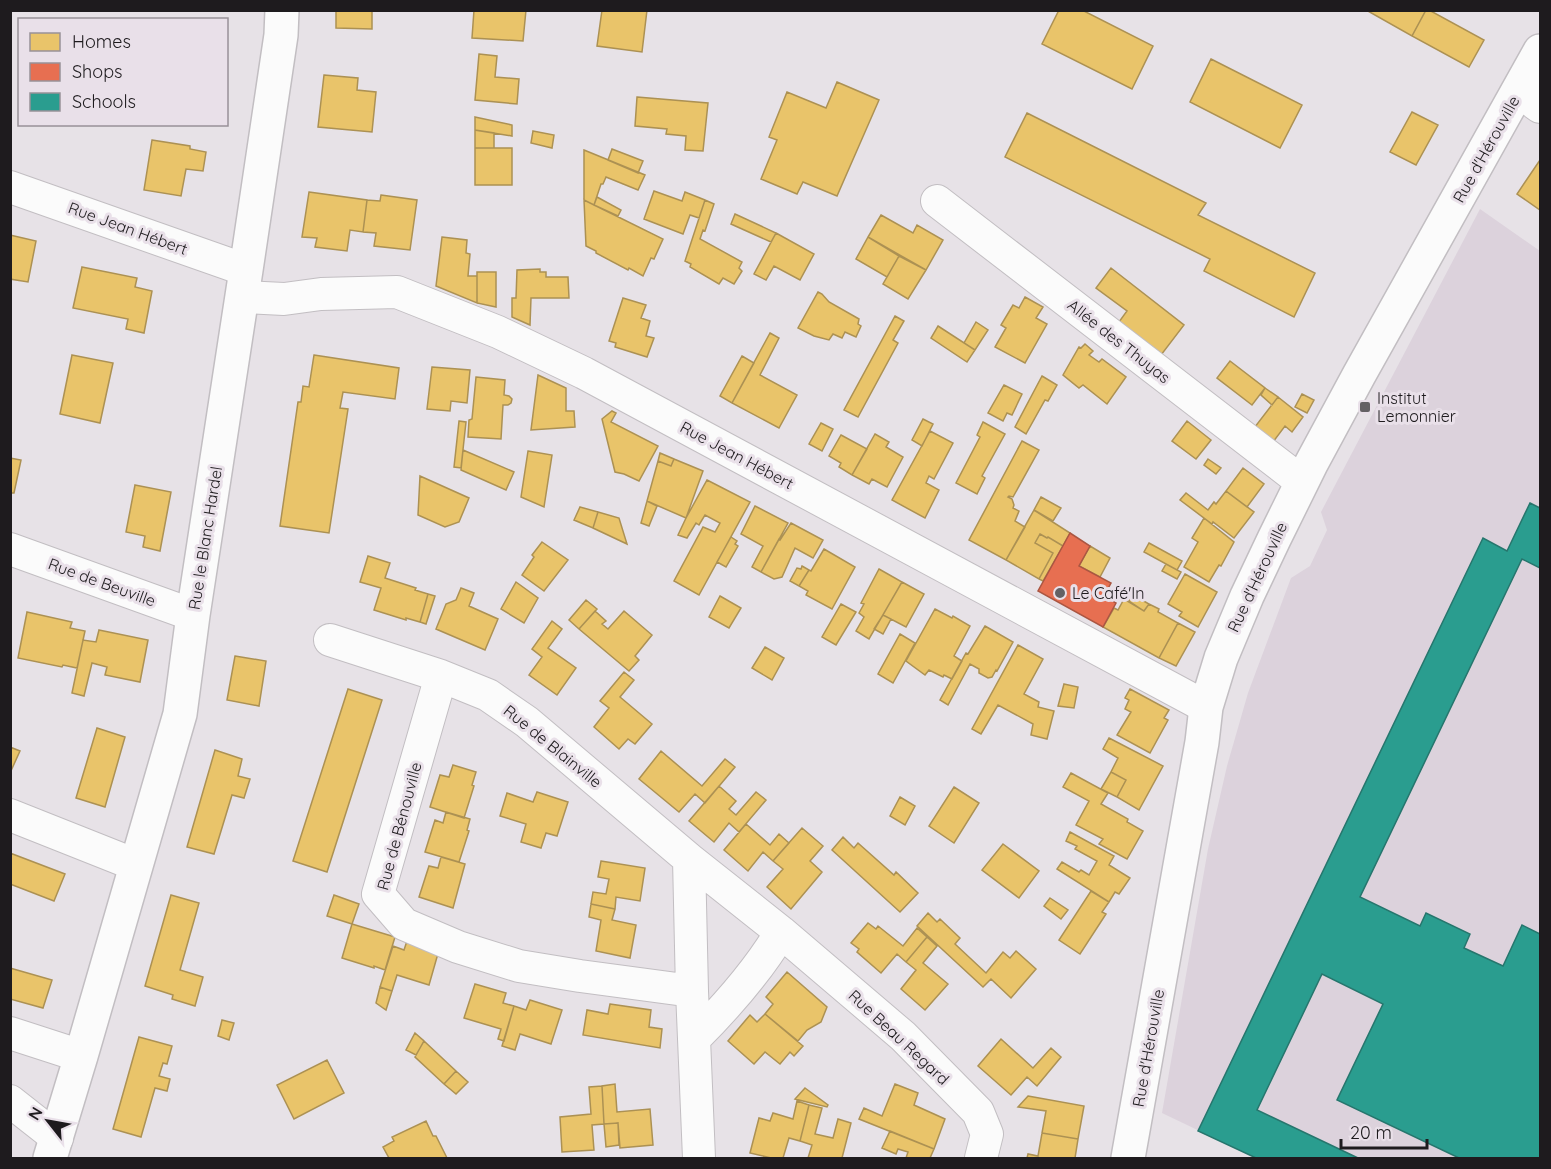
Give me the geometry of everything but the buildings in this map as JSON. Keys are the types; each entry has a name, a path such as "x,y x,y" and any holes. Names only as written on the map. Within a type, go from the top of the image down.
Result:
{"street":[{"name":"Rue le Blanc Hardel","path":"54,1148 180,714 281,35 282,10"},
{"name":"Rue d'Hérouville","path":"1128,1158 1200,754 1206,707 1221,658 1247,596 1302,482 1359,375 1529,99 1540,51"},
{"name":"Rue Jean Hébert","path":"10,187 284,299 321,294 397,292 498,332 594,379 1206,707"},
{"name":"Allée des Thuyas","path":"937,201 1302,482"},
{"name":"Rue de Beuville","path":"10,549 193,615"},
{"name":"Rue de Blainville","path":"330,640 441,676 488,695 527,722 689,859 781,932"},
{"name":"Rue de Bénouville","path":"441,676 378,894 404,924 458,947 519,966 692,991"},
{"path":"10,815 136,865"},
{"path":"689,859 699,1158"},
{"path":"694,1039 768,954 781,932"},
{"name":"Rue Beau Regard","path":"781,932 903,1036 978,1112 987,1134 981,1158"},
{"path":"10,1033 81,1056"},
{"name":"Rue le Blanc Hardel","path":"10,1101 54,1148"}],"shaded area":[{"path":"1480,209 1540,251 1540,1158 1256,1158 1162,1113 1208,849 1227,766 1248,693 1291,578 1310,566 1327,530 1321,512"}],"place":[{"name":"Institut Lemonnier","path":"1365,407"},
{"name":"Le Café'In","path":"1060,593"}]}
